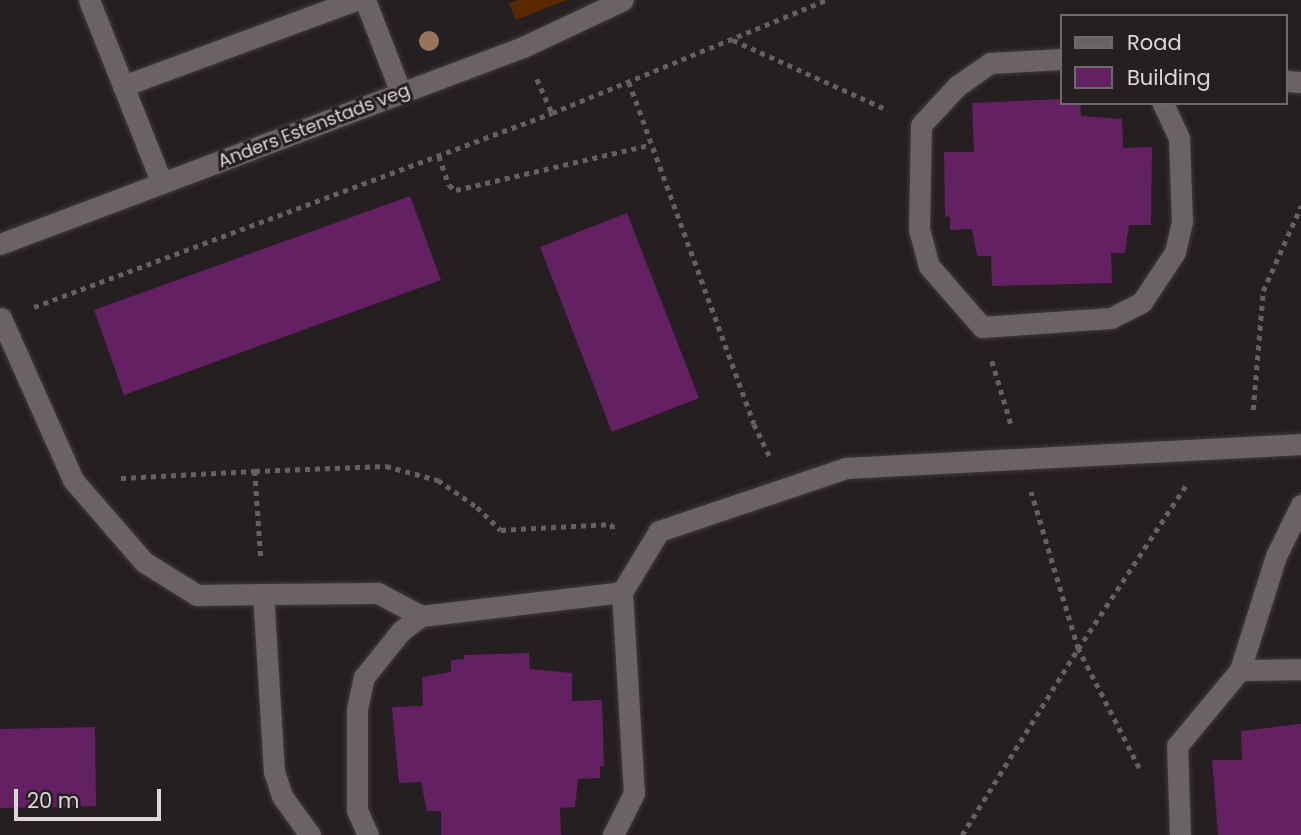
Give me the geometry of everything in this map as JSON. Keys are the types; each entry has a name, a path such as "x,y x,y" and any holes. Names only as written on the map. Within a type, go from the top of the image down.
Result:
{"street":[{"path":"89,0 162,183"},
{"path":"123,86 355,0"},
{"path":"365,0 401,93"},
{"name":"Anders Estenstads veg","path":"0,244 523,47 623,0"},
{"path":"1060,59 990,63 958,85 920,125 919,229 929,266 982,327 1111,318 1142,302 1175,252 1182,221 1179,138 1164,105"},
{"path":"1,318 73,480 144,562 197,595 378,593 421,616"},
{"path":"613,835 634,793 622,592 659,531 846,467 1301,444"},
{"path":"1180,835 1177,746 1240,670 1276,556 1301,505"},
{"path":"368,835 357,810 356,709 363,677 401,631 421,616 622,592"},
{"path":"263,594 274,772 282,796 310,835"},
{"path":"1240,670 1301,668"}],"path":[{"path":"1,318 439,156 629,82 826,0"},
{"path":"733,40 920,125"},
{"path":"629,82 754,424 785,486"},
{"path":"439,156 449,185 456,190 650,145"},
{"path":"1257,447 1252,416 1263,291 1301,206"},
{"path":"982,327 1078,649 1142,773"},
{"path":"962,835 1078,649 1210,449"},
{"path":"73,480 386,466 438,480 477,507 500,530 612,524 622,592"},
{"path":"255,471 263,594"}],"shaded area":[{"path":"518,0 567,0 516,20 509,3"}],"building":[{"path":"1060,99 1060,105 1080,105 1081,116 1122,119 1123,148 1152,147 1151,225 1129,225 1125,253 1111,253 1112,283 992,286 991,256 977,256 972,229 950,230 950,216 945,217 944,152 974,152 972,103"},
{"path":"410,196 441,280 124,395 94,310"},
{"path":"627,213 699,398 612,432 540,247"},
{"path":"529,653 530,669 572,673 572,701 602,700 604,766 600,766 600,778 578,779 575,807 560,808 561,835 441,835 441,811 427,811 421,782 399,783 392,707 423,706 422,677 451,672 451,660 464,659 464,655"},
{"path":"1301,724 1301,835 1218,835 1212,760 1242,760 1241,731"},
{"path":"95,727 96,806 0,808 0,729"}]}
